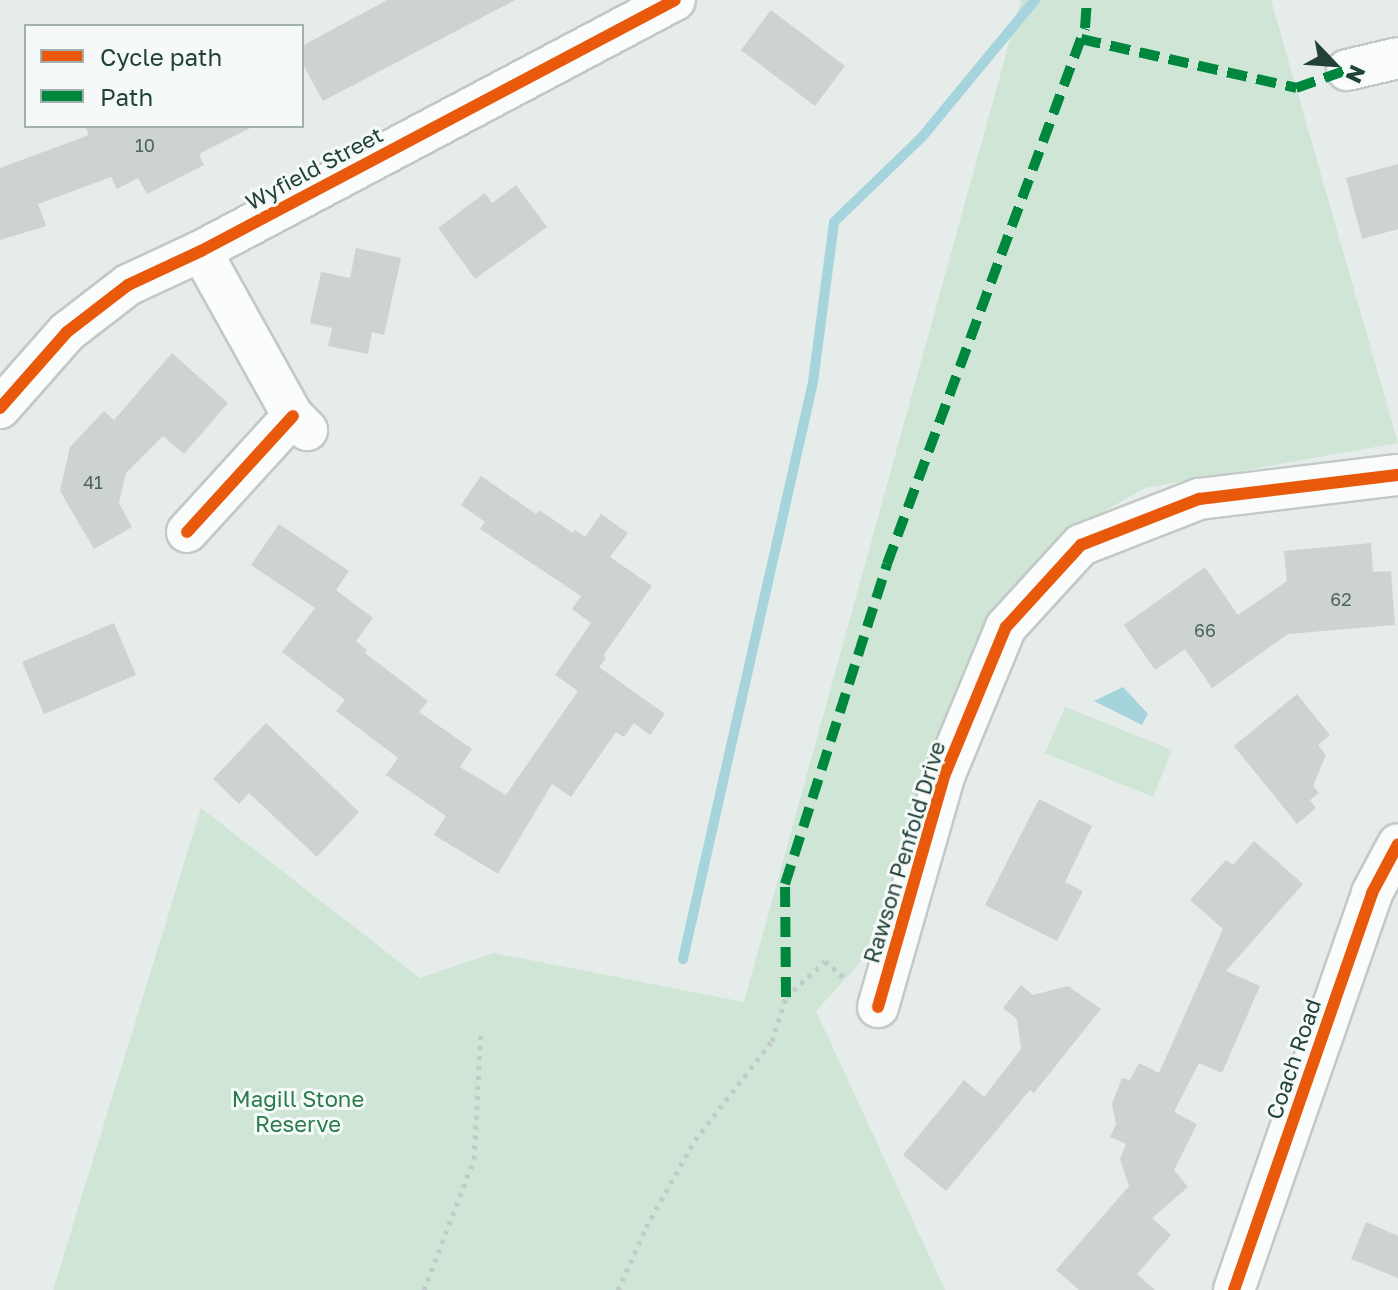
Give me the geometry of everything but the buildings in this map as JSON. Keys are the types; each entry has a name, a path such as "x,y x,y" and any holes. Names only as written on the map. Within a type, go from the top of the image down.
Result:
{"street":[{"name":"Wyfield Street","path":"0,408 67,332 128,285 201,251 675,0"},
{"path":"1347,70 1398,58"},
{"path":"187,532 300,423 201,251"},
{"name":"Rawson Penfold Drive","path":"878,1007 945,774 1006,627 1081,545 1199,499 1398,475"},
{"name":"Coach Road","path":"1234,1290 1372,893 1398,844"}],"path":[{"path":"618,1290 646,1227 695,1140 772,1041 786,997 825,961 878,1007"},
{"path":"424,1290 474,1159 481,1029"}],"green space":[{"name":"Magill Stone Reserve","path":"1021,0 1271,0 1398,443 1145,488 1076,527 1031,568 996,620 879,942 816,1011 945,1290 53,1290 201,808 420,978 494,953 744,1002"},
{"path":"1065,707 1172,750 1153,797 1045,753"}],"water":[{"path":"1123,687 1148,714 1142,725 1094,701"}],"waterway":[{"path":"683,959 813,382 834,222 922,137 1035,0"}],"marked path":[{"path":"786,997 785,884 887,564 1085,28 1087,0"},
{"path":"1081,39 1296,88 1347,70"}],"cycle path":[{"path":"0,408 67,332 128,285 201,251 675,0"},
{"path":"187,532 293,416"},
{"path":"878,1007 945,774 1006,627 1081,545 1199,499 1398,475"},
{"path":"1234,1290 1372,893 1398,844"}]}
